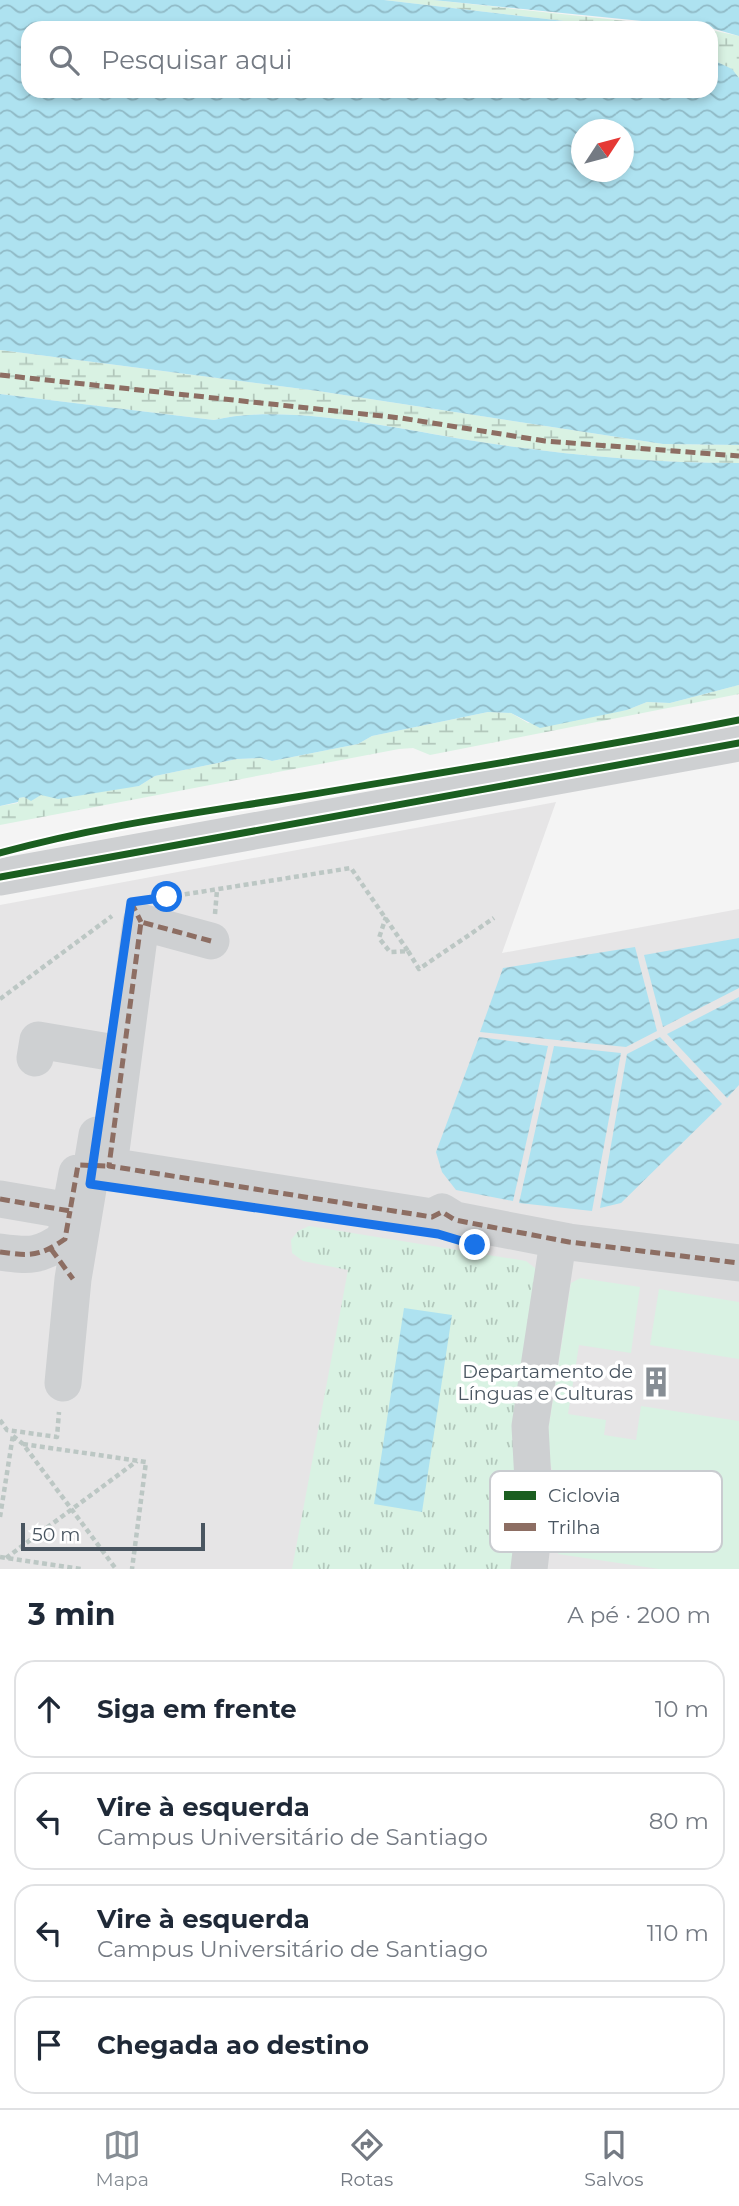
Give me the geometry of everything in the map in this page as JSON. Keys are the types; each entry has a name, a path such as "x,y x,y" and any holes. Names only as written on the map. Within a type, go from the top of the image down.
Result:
{"street":[{"path":"0,877 739,743"},
{"path":"150,912 211,941"},
{"path":"0,1252 32,1257 65,1239 109,1052 150,912"},
{"path":"150,912 109,1166 127,1166 432,1217 442,1212 455,1220 569,1242 739,1263"},
{"path":"35,1058 38,1040 109,1052"},
{"path":"62,1383 79,1187"},
{"path":"0,1199 79,1187 452,1237 462,1243 492,1248 503,1244 556,1255 739,1277"},
{"path":"51,1249 73,1279"},
{"path":"532,1471 530,1426 556,1255"},
{"path":"0,1270 73,1279"}],"path":[{"path":"0,999 150,912 351,868 419,969 494,918"},
{"path":"386,917 379,931 383,945 390,952 408,951"},
{"path":"0,1420 23,1444 69,1510 116,1569"},
{"path":"13,1433 57,1437 59,1421"},
{"path":"0,1517 13,1433"},
{"path":"23,1444 146,1462 132,1569"},
{"path":"3,1558 137,1461"},
{"path":"3,1558 81,1569"}],"shaded area":[{"path":"556,802 502,953 739,909 739,1569 0,1569 0,905"}],"green space":[{"path":"384,0 433,0 626,21 564,21"},
{"path":"718,32 739,36 739,78 731,69 718,62"},
{"path":"0,350 318,391 663,444 739,445 739,463 569,453 340,419 274,414 214,420 0,394"},
{"path":"739,685 739,694 430,755 413,748 399,749 0,825 0,806 18,803 18,798 31,800 41,795 139,786 155,776 237,759 261,758 272,761 358,744 372,736 488,712 511,713 528,723 627,710 647,702 670,703"},
{"path":"309,1226 526,1261 535,1268 539,1278 526,1471 490,1471 490,1552 521,1552 520,1569 292,1569 348,1270 303,1261 292,1253 291,1240 298,1231"},
{"path":"580,1278 640,1287 631,1353 579,1345 568,1414 606,1420 604,1435 636,1440 641,1406 739,1421 739,1569 659,1569 558,1554 722,1552 722,1471 552,1471 547,1438 571,1283"},
{"path":"659,1289 739,1302 739,1359 650,1345"}],"water":[{"path":"0,0 384,0 564,21 21,21 21,98 718,98 718,62 732,69 739,78 739,445 663,444 318,391 0,350"},
{"path":"433,0 739,0 739,36 718,30 718,21 642,21"},
{"path":"0,394 214,420 274,414 340,419 536,450 637,459 739,463 739,685 670,703 647,702 627,710 540,728 511,713 488,712 372,736 358,744 272,761 261,758 237,759 155,776 139,786 58,799 41,795 31,801 24,797 19,798 18,802 0,806"},
{"path":"739,938 739,988 663,1027 644,955"},
{"path":"635,947 657,1031 626,1047 480,1032 503,968"},
{"path":"739,997 739,1085 727,1098 667,1034"},
{"path":"479,1037 548,1046 513,1201 456,1190 442,1172 436,1152"},
{"path":"660,1037 722,1104 621,1203 600,1208 627,1054"},
{"path":"554,1046 621,1053 592,1211 519,1203"},
{"path":"404,1308 452,1315 422,1512 374,1504"}],"marked path":[{"path":"0,375 401,418 545,441 739,456"},
{"path":"131,902 141,922"},
{"path":"211,941 141,922 109,1166 432,1217 442,1212 455,1220 569,1242 739,1263"},
{"path":"0,1199 70,1211 78,1165 109,1166"},
{"path":"0,1252 34,1254 56,1245 65,1239 70,1211"},
{"path":"51,1249 73,1279"}],"cycle path":[{"path":"0,853 147,821 518,760 739,720"},
{"path":"0,877 739,743"}],"place":[{"name":"Departamento de Línguas e Culturas","path":"656,1382"}],"route":[{"path":"167,897 131,902 90,1184 438,1234 475,1245"}]}
